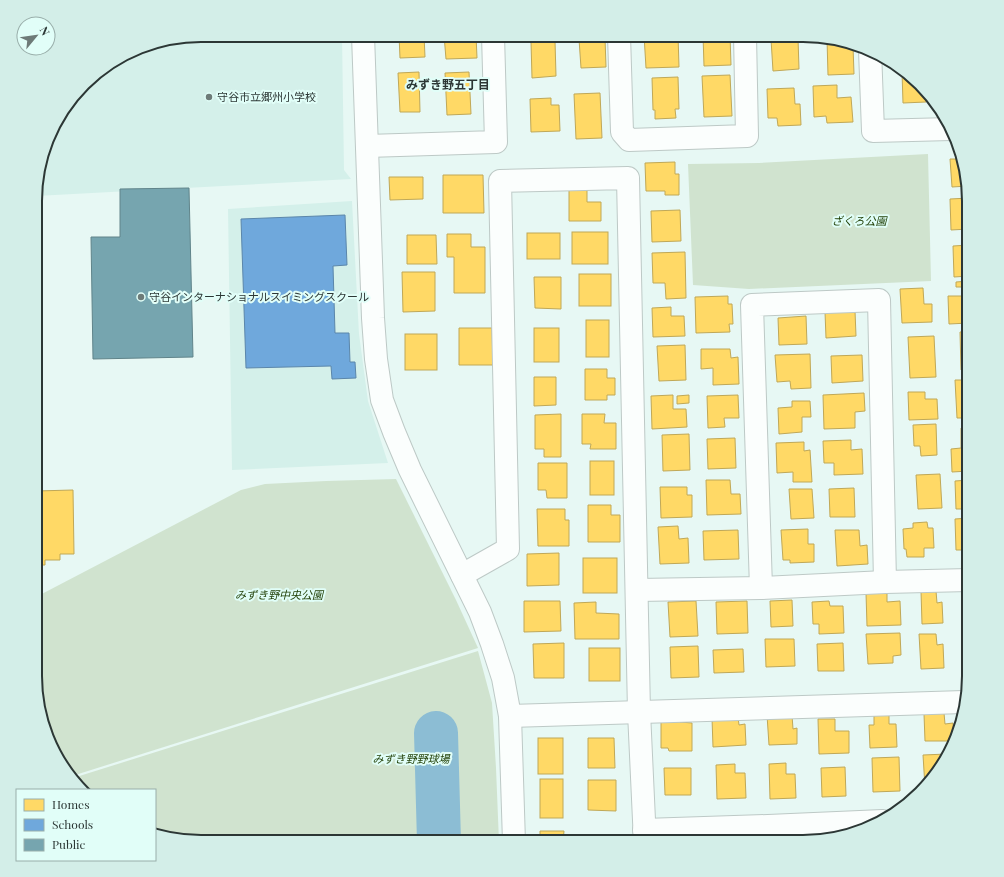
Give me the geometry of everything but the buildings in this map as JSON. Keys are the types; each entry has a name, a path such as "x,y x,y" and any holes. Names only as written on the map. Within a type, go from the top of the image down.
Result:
{"street":[{"path":"363,42 373,318 376,359 382,400 410,470 480,612 503,678 510,716 514,835"},
{"path":"367,146 496,142 493,42"},
{"path":"619,42 622,132 629,140 747,136 745,42"},
{"path":"870,56 873,131 946,129"},
{"path":"462,575 508,549 500,181 628,178 639,712 644,835"},
{"path":"761,588 752,305 879,300 885,582"},
{"path":"637,590 761,588 962,580"},
{"path":"510,716 960,702"},
{"path":"706,835 768,834 863,823"}],"shaded area":[{"name":"守谷市立郷州小学校","path":"190,42 342,42 344,170 351,179 42,196 47,160 58,130 69,112 88,88 112,69 130,58 160,47"},
{"path":"352,201 359,334 368,401 388,463 232,470 228,209"}],"green space":[{"name":"ざくろ公園","path":"928,154 931,281 749,289 693,285 688,164 759,163"},
{"name":"みずき野中央公園","path":"396,479 478,648 76,775 58,747 47,717 43,697 42,594 241,490 265,484"},
{"name":"みずき野野球場","path":"478,651 492,703 499,835 180,834 156,829 156,789 88,789 78,777"}],"waterway":[{"path":"436,733 439,835"}],"place":[{"name":"守谷市立郷州小学校","path":"209,97"},
{"name":"守谷インターナショナルスイミングスクール","path":"141,297"}],"district":[{"name":"みずき野五丁目","path":"448,85"}]}
